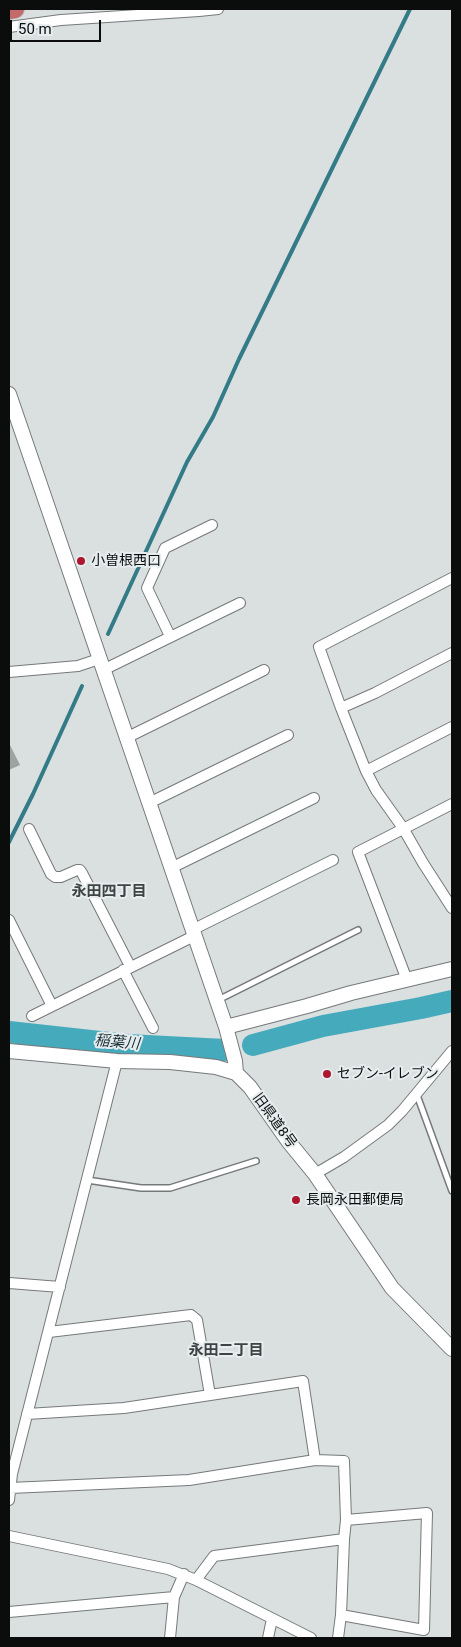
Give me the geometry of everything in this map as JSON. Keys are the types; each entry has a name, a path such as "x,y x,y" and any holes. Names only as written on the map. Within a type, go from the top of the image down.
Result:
{"highway":[{"path":"9,10 15,9"}],"street":[{"path":"9,27 61,20 218,9"},
{"path":"9,394 226,1027 235,1061 236,1073 216,1067 170,1062 117,1061 9,1051"},
{"path":"170,636 147,588 165,548 212,525"},
{"path":"452,578 319,646 366,771 376,790 404,828 423,863 452,908"},
{"path":"9,672 101,665 170,636 240,603"},
{"path":"341,708 452,653"},
{"path":"126,738 264,670"},
{"path":"366,771 452,727"},
{"path":"149,803 288,735"},
{"path":"171,868 314,798"},
{"path":"407,980 358,852 452,804"},
{"path":"29,829 51,874 55,877 61,877 77,870 82,872 127,968 152,1028"},
{"path":"32,1016 333,860"},
{"path":"9,920 52,1006"},
{"path":"226,1027 351,993 452,969"},
{"path":"315,1174 371,1139 388,1125 417,1095 452,1051"},
{"path":"9,1500 12,1474 117,1061"},
{"name":"旧県道8号","path":"236,1073 250,1087 288,1141 315,1174 392,1288 452,1349"},
{"path":"9,1283 60,1287"},
{"path":"49,1332 191,1315 197,1320 210,1395"},
{"path":"27,1414 124,1408 303,1381 315,1460"},
{"path":"10,1488 190,1480 315,1460 344,1461 346,1520 338,1638"},
{"path":"341,1615 424,1630 427,1513 346,1520"},
{"path":"9,1536 184,1574 311,1638"},
{"path":"196,1580 214,1556 344,1539"},
{"path":"170,1638 174,1596 184,1574"},
{"path":"9,1612 174,1596"},
{"path":"268,1638 272,1619"}],"lane":[{"path":"216,1001 358,930"},
{"path":"417,1095 452,1191"},
{"path":"86,1179 141,1188 170,1188 256,1161"}],"building":[{"path":"9,743 20,765 9,770"}],"waterway":[{"path":"108,634 187,462 213,417 239,359 410,9"},
{"path":"9,842 82,686"},
{"name":"稲葉川","path":"253,1045 323,1026 452,1001"},
{"name":"稲葉川","path":"9,1032 127,1045 225,1050"}],"place":[{"name":"小曽根西口","path":"81,561"},
{"name":"セブン-イレブン","path":"327,1074"},
{"name":"長岡永田郵便局","path":"296,1200"}],"district":[{"name":"永田四丁目","path":"109,892"},
{"name":"永田二丁目","path":"226,1351"}]}
